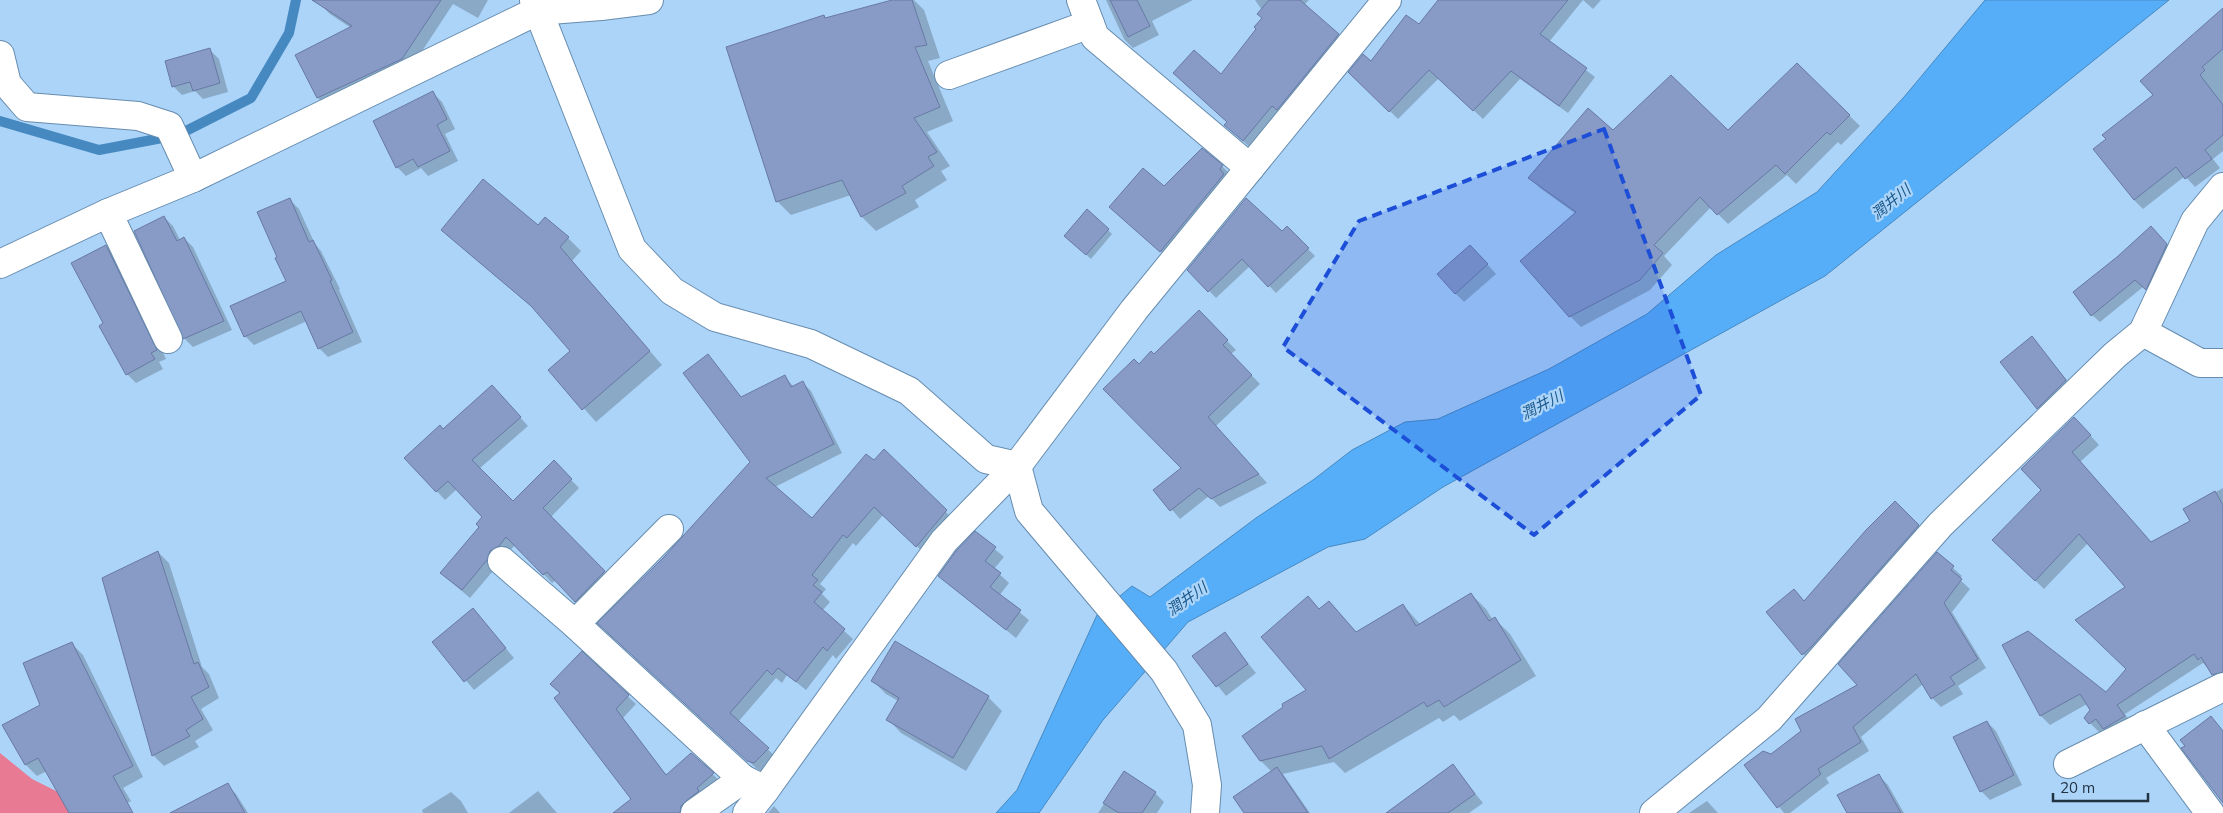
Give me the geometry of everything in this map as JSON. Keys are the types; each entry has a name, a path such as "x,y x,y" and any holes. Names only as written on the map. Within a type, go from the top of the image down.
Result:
{"street":[{"path":"0,264 108,213 190,170 536,6 601,6 649,0"},
{"path":"747,813 754,785 944,541 1018,466 1134,310 1387,0"},
{"path":"536,6 632,249 672,292 715,317 811,344 909,391 986,459 1018,466"},
{"path":"949,74 1086,12 1096,37 1250,168"},
{"path":"0,55 7,84 27,107 138,116 169,126 190,170"},
{"path":"1654,813 1769,718 1940,525 2115,355 2143,332 2195,221 2223,187"},
{"path":"108,213 168,338"},
{"path":"2143,332 2200,363 2223,363"},
{"path":"1018,466 1029,511 1164,671 1197,725 1207,785 1205,813"},
{"path":"575,624 670,529"},
{"path":"502,561 754,785"},
{"path":"2068,764 2223,687"},
{"path":"2146,726 2210,813"},
{"path":"695,813 754,785"}],"highlighted area":[{"path":"1604,129 1701,395 1534,535 1283,347 1359,221"}],"shaded area":[{"path":"0,753 32,779 100,813 0,813"}],"water":[{"name":"潤井川","path":"1985,0 2169,0 1825,276 1443,487 1365,539 1328,547 1188,622 1103,720 1039,813 996,813 1017,790 1097,615 1132,586 1150,597 1256,518 1313,480 1352,450 1405,422 1438,419 1549,369 1647,314 1716,255 1817,192 1904,97"}],"building":[{"path":"312,0 441,0 402,59 317,98 295,55 352,26"},
{"path":"892,0 912,0 927,45 915,47 940,107 914,118 937,152 928,157 934,166 902,186 906,193 861,217 842,180 776,202 726,47 824,15 825,18"},
{"path":"1110,0 1137,0 1150,26 1128,37"},
{"path":"1269,0 1300,0 1339,34 1277,110 1272,106 1243,141 1224,125 1227,122 1173,73 1194,50 1221,74 1256,29 1254,27 1262,18 1257,14"},
{"path":"1438,0 1568,0 1540,34 1587,68 1559,106 1511,71 1473,111 1429,70 1389,112 1348,72 1363,54 1371,61 1406,15 1419,24"},
{"path":"2223,8 2223,49 2202,67 2205,70 2200,75 2223,105 2223,135 2205,150 2212,159 2185,179 2176,167 2134,200 2093,149 2106,139 2102,135 2153,95 2140,81"},
{"path":"210,48 220,83 193,91 190,82 172,87 165,61"},
{"path":"1797,63 1850,115 1830,135 1827,132 1785,174 1776,165 1717,215 1700,197 1654,245 1663,253 1640,280 1569,317 1520,261 1576,212 1528,178 1588,108 1613,130 1671,75 1728,130"},
{"path":"433,91 447,119 437,125 450,151 418,167 413,159 396,168 373,121"},
{"path":"1202,148 1223,165 1220,169 1224,174 1160,252 1109,207 1143,168 1164,186"},
{"path":"483,179 538,225 545,217 569,237 560,247 650,351 582,410 548,370 570,351 531,306 441,230"},
{"path":"290,198 309,242 313,240 332,280 330,281 353,332 318,349 301,311 244,337 230,306 286,281 257,212"},
{"path":"1246,198 1282,231 1287,226 1309,248 1268,287 1242,259 1208,292 1187,270"},
{"path":"1087,209 1109,229 1086,255 1064,236"},
{"path":"164,216 177,241 184,237 224,321 183,339 134,231"},
{"path":"2151,226 2167,244 2146,290 2135,280 2091,316 2073,292 2117,257"},
{"path":"106,245 157,350 151,353 155,359 126,375 99,326 103,323 71,263"},
{"path":"1470,245 1488,264 1455,294 1437,274"},
{"path":"1199,310 1228,340 1223,345 1252,375 1208,417 1259,474 1211,499 1199,488 1170,511 1153,490 1181,468 1103,389 1134,359 1139,364 1151,351 1154,354"},
{"path":"2032,336 2066,380 2037,409 2000,362"},
{"path":"708,354 741,397 785,375 791,387 803,381 834,444 766,478 812,518 866,454 874,460 884,449 947,510 916,547 874,507 847,538 843,535 812,575 818,580 813,585 822,592 814,602 845,629 827,651 823,647 796,682 778,668 772,675 767,670 730,713 769,748 754,763 747,761 597,623 664,557 750,462 683,373"},
{"path":"492,385 521,417 472,460 513,501 554,460 572,479 543,508 605,571 575,602 547,572 543,575 506,537 499,546 490,551 487,560 462,590 440,573 479,527 476,524 482,517 448,481 436,492 404,458 440,425 443,429"},
{"path":"2074,417 2091,435 2072,452 2151,542 2190,521 2183,509 2215,491 2223,505 2223,672 2212,675 2201,657 2198,660 2194,654 2117,705 2125,716 2103,729 2096,719 2089,724 2084,718 2090,710 2080,694 2040,716 2002,645 2028,631 2106,692 2126,669 2075,620 2125,587 2079,534 2035,581 1992,540 2041,490 2021,469"},
{"path":"1895,501 1919,525 1802,655 1766,612 1794,589 1804,601 1866,530"},
{"path":"975,531 996,547 985,561 1001,573 990,587 1021,610 1006,630 938,576 956,551"},
{"path":"158,551 194,664 198,662 209,687 191,697 203,719 186,730 190,736 152,756 102,578"},
{"path":"1937,552 1954,566 1951,570 1962,579 1944,603 1978,659 1950,677 1955,684 1931,699 1916,674 1853,727 1861,742 1818,769 1821,774 1777,808 1744,765 1763,751 1771,754 1801,731 1795,719 1857,685 1838,664"},
{"path":"1471,593 1489,621 1495,617 1521,660 1444,707 1439,700 1427,707 1424,702 1329,759 1322,746 1260,761 1242,736 1283,707 1282,704 1306,690 1261,637 1308,596 1319,609 1329,601 1356,632 1403,604 1416,626"},
{"path":"473,608 506,648 464,682 432,642"},
{"path":"1225,632 1248,664 1216,687 1192,656"},
{"path":"895,641 989,696 953,758 886,720 899,698 871,681"},
{"path":"72,642 133,766 113,776 133,813 69,813 38,758 25,765 2,725 40,705 23,663"},
{"path":"582,651 629,695 616,709 666,775 691,753 714,773 697,788 699,791 681,806 680,813 613,813 631,799 554,698 560,693 550,684"},
{"path":"2211,716 2223,731 2223,803 2181,748 2185,746 2180,740"},
{"path":"1987,721 2014,775 1980,792 1953,737"},
{"path":"1453,764 1475,794 1448,813 1386,813"},
{"path":"1277,767 1308,813 1244,813 1233,797"},
{"path":"1124,771 1156,792 1142,813 1119,813 1103,803"},
{"path":"1879,774 1901,813 1847,813 1837,795"},
{"path":"228,783 245,813 170,813"}],"waterway":[{"path":"0,121 99,150 178,135 251,98 289,33 296,0"}]}
